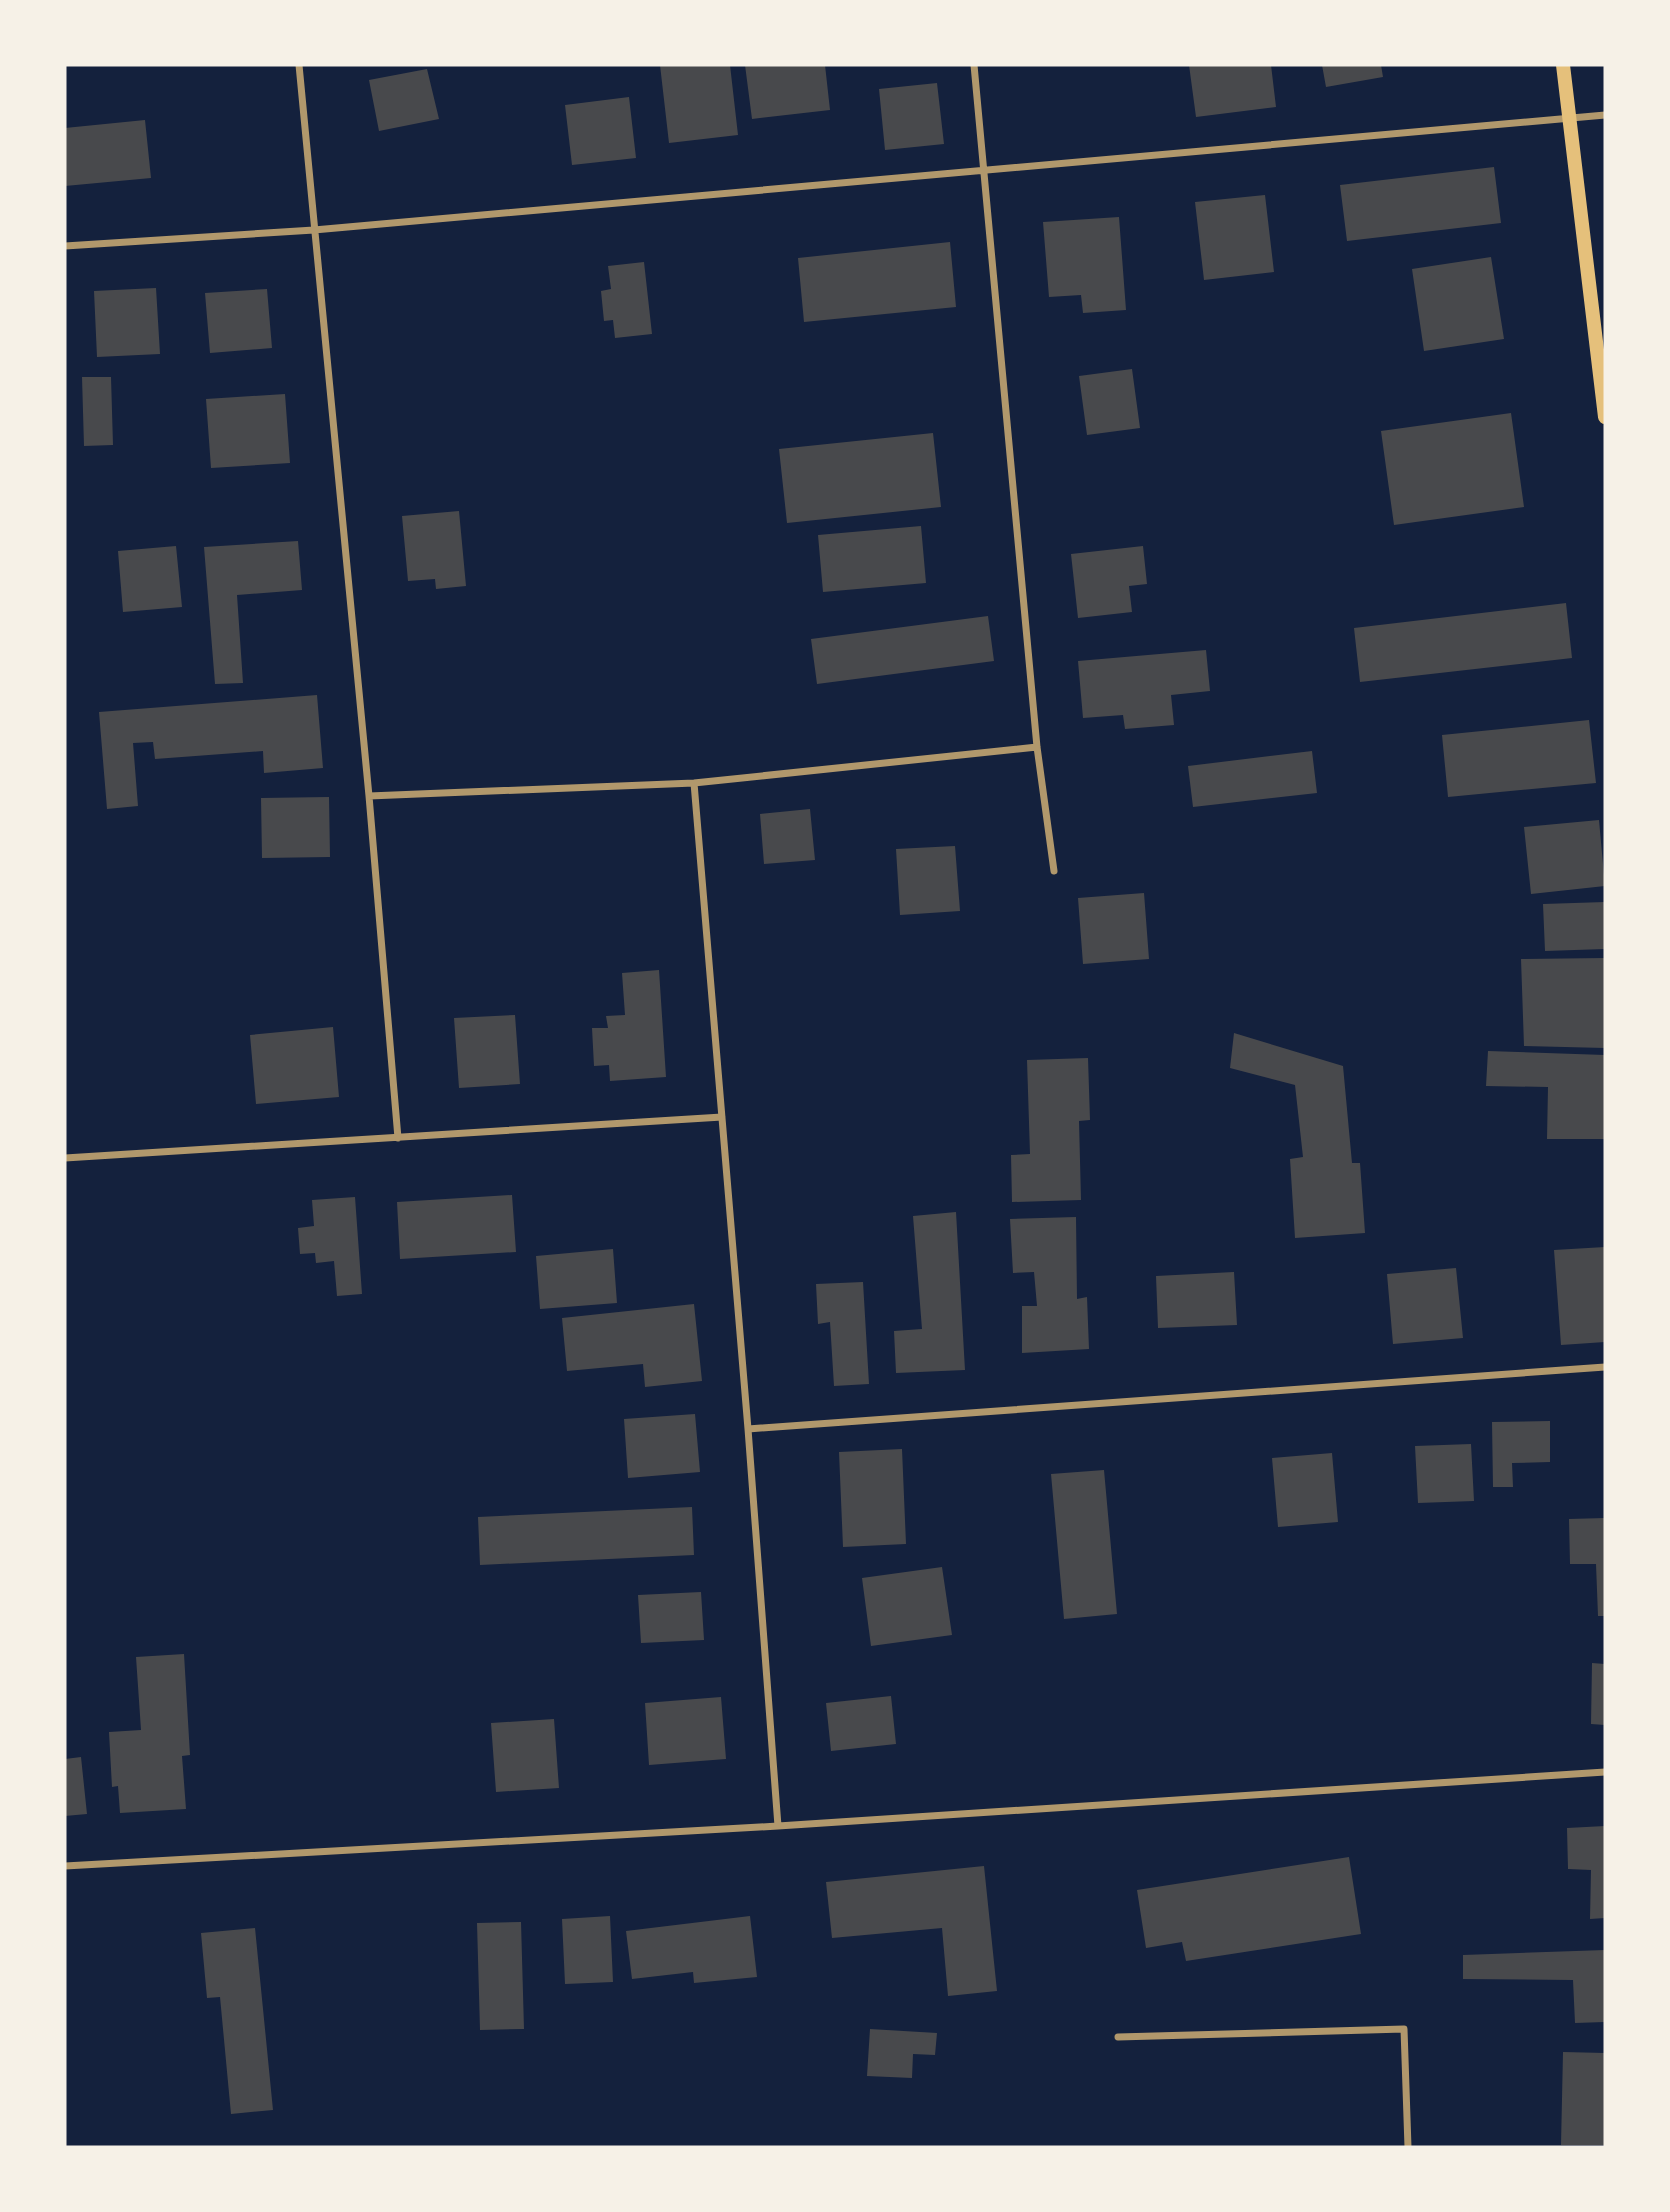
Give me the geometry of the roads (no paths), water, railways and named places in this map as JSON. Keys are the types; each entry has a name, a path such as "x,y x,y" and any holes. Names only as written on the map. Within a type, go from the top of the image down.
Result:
{"main road":[{"path":"1563,65 1605,417"}],"street":[{"path":"299,65 369,796 398,1138"},
{"path":"974,65 1037,747 1054,871"},
{"path":"65,246 314,230 1605,116"},
{"path":"369,796 694,783 1037,747"},
{"path":"694,783 778,1826"},
{"path":"65,1158 722,1117"},
{"path":"748,1429 1605,1367"},
{"path":"65,1866 778,1826 1605,1772"},
{"path":"1118,2037 1404,2029 1408,2147"}]}
